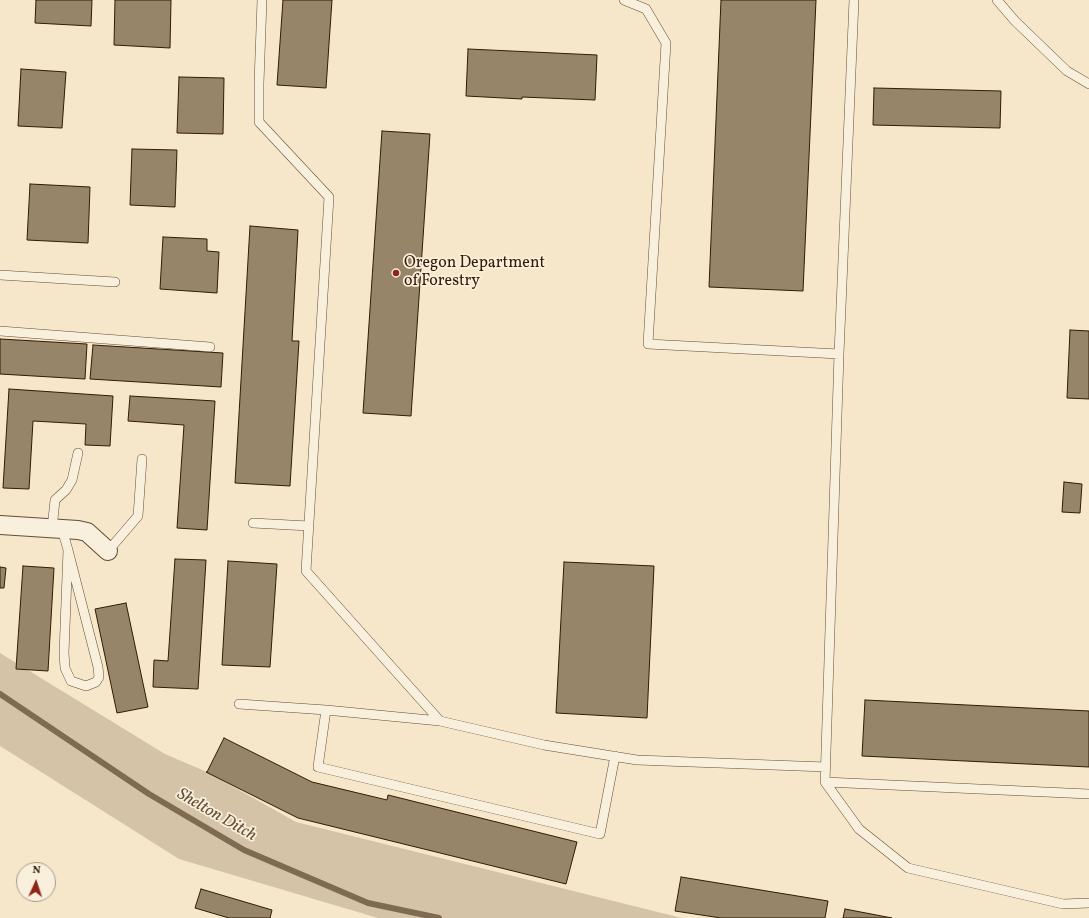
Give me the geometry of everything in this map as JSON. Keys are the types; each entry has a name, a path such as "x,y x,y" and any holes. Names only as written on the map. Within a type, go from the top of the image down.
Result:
{"street":[{"path":"0,526 87,532 108,551"}],"lane":[{"path":"262,0 259,122 329,197 306,571 440,721"},
{"path":"624,0 646,9 666,43 648,344 839,354"},
{"path":"854,0 839,354 825,782 859,829 908,868 1063,904 1089,903"},
{"path":"997,0 1014,21 1067,71 1089,84"},
{"path":"0,275 115,282"},
{"path":"0,331 210,347"},
{"path":"68,550 64,668 71,681 86,686 96,682 99,676 98,667 68,550 57,529 55,500 66,490 72,480 78,453"},
{"path":"108,551 138,516 142,459"},
{"path":"253,523 309,526"},
{"path":"239,704 326,710 440,721 544,745 637,760 826,767"},
{"path":"326,710 318,767 600,834 615,756"},
{"path":"825,782 1089,794"}],"shaded area":[{"path":"0,653 165,754 207,772 296,822 682,918 378,918 179,859 0,746"}],"building":[{"path":"36,0 92,0 91,26 35,23"},
{"path":"115,0 171,0 170,48 114,45"},
{"path":"283,0 332,0 326,88 277,85"},
{"path":"721,0 816,0 803,291 709,287"},
{"path":"468,49 597,55 595,100 522,97 522,99 466,96"},
{"path":"21,69 66,72 62,128 18,126"},
{"path":"179,77 224,78 223,134 177,133"},
{"path":"874,88 1001,91 1000,128 873,125"},
{"name":"Oregon Department of Forestry","path":"382,131 430,134 411,416 363,413"},
{"path":"132,149 177,150 175,207 130,205"},
{"path":"30,184 90,187 88,243 27,240"},
{"path":"250,226 298,230 292,341 299,341 290,486 235,483"},
{"path":"163,237 207,239 207,251 219,252 217,293 160,289"},
{"path":"1070,330 1089,331 1089,399 1067,398"},
{"path":"0,339 87,344 85,379 0,374"},
{"path":"93,345 223,353 221,387 90,379"},
{"path":"9,389 113,396 110,446 85,445 86,424 33,421 29,489 3,488"},
{"path":"130,396 215,401 207,530 177,528 184,425 128,421"},
{"path":"1064,482 1082,484 1080,513 1062,512"},
{"path":"175,559 206,560 198,689 153,687 154,660 168,661"},
{"path":"228,561 277,564 270,667 222,665"},
{"path":"564,562 654,566 647,718 556,713"},
{"path":"23,566 54,568 48,671 16,669"},
{"path":"0,567 6,568 4,588 0,588"},
{"path":"126,603 148,707 117,713 95,609"},
{"path":"865,700 1089,711 1089,767 862,756"},
{"path":"224,738 312,782 387,800 388,795 577,842 566,884 298,818 206,772"},
{"path":"681,877 828,901 825,918 721,918 675,911"},
{"path":"201,889 272,910 270,918 229,918 195,908"},
{"path":"845,909 892,918 843,918"}],"waterway":[{"name":"Shelton Ditch","path":"0,694 149,794 244,850 368,903 439,918"}],"place":[{"name":"Oregon Department of Forestry","path":"396,273"}]}
